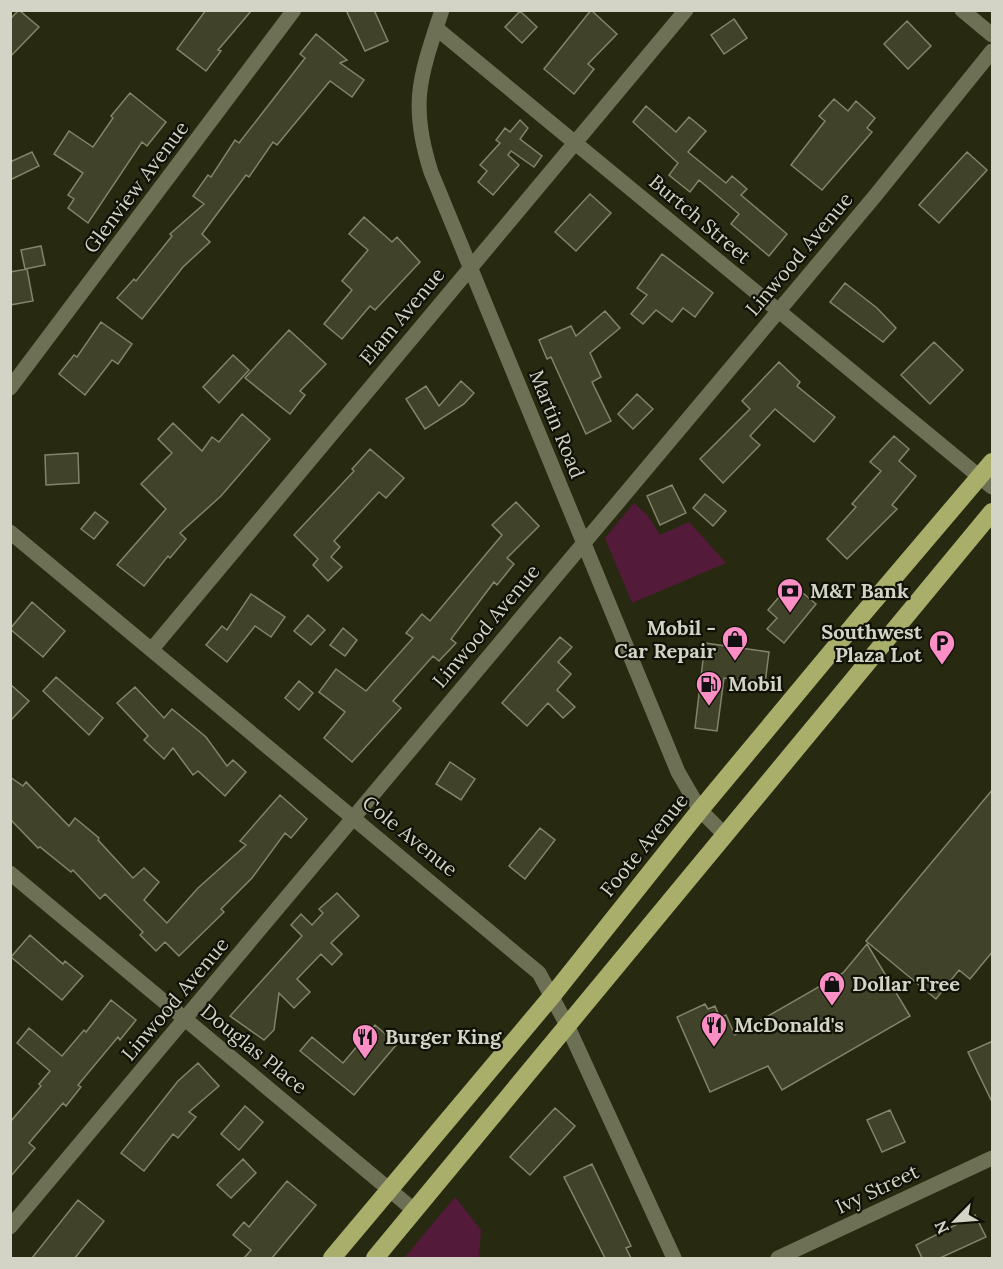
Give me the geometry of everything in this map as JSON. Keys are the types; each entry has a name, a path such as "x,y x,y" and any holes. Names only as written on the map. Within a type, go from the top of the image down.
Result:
{"highway":[{"name":"Foote Avenue","path":"332,1258 552,996 700,810 903,565 986,482 993,462"},
{"path":"375,1258 993,512"}],"street":[{"name":"Glenview Avenue","path":"10,388 294,10"},
{"name":"Martin Road","path":"442,10 418,97 419,127 431,172 678,772 700,810 725,835"},
{"name":"Elam Avenue","path":"152,649 686,10"},
{"path":"962,10 993,35"},
{"name":"Burtch Street","path":"436,28 986,482"},
{"name":"Linwood Avenue","path":"13,1220 355,818 993,51"},
{"name":"Cole Avenue","path":"10,532 539,973 567,1025 674,1258"},
{"name":"Douglas Place","path":"10,873 415,1211"},
{"name":"Ivy Street","path":"778,1258 993,1158"}],"shaded area":[{"path":"634,503 648,516 660,535 689,522 726,563 632,603 605,538"},
{"path":"455,1197 481,1230 479,1258 404,1258"}],"building":[{"path":"19,10 39,27 10,57 10,19"},
{"path":"206,10 252,10 218,50 221,51 206,71 177,49"},
{"path":"346,10 374,10 388,41 365,51"},
{"path":"591,10 617,34 588,64 594,69 574,94 544,69"},
{"path":"520,11 537,27 522,43 505,27"},
{"path":"734,19 747,38 724,54 711,35"},
{"path":"907,21 931,46 908,69 884,44"},
{"path":"316,34 347,60 340,63 364,80 352,97 330,81 277,145 273,142 249,177 246,175 202,234 210,242 183,267 142,319 117,298 134,279 136,281 172,236 170,234 204,204 193,196 208,175 211,177 235,140 239,143 305,58 300,54"},
{"path":"130,93 166,122 147,146 142,142 88,223 68,208 74,199 68,195 83,173 54,154 69,131 93,147 113,118 111,116"},
{"path":"834,99 848,111 856,101 875,118 867,128 872,132 822,190 791,165 825,121 819,116"},
{"path":"646,106 676,132 689,117 706,131 688,152 726,183 732,176 747,189 741,195 787,234 769,256 731,224 739,214 699,180 690,192 669,175 678,163 633,122"},
{"path":"520,120 528,128 520,139 542,156 534,167 511,151 508,155 519,165 493,195 478,182 487,171 480,165 500,143 496,140 505,128 510,132"},
{"path":"32,152 39,166 10,180 10,162"},
{"path":"967,152 987,170 939,223 919,205"},
{"path":"590,194 611,213 576,251 555,232"},
{"path":"364,217 392,242 397,237 420,262 375,310 370,306 342,339 324,324 352,290 342,281 368,250 349,234"},
{"path":"41,246 45,265 25,269 21,250"},
{"path":"662,254 713,293 695,317 683,308 672,322 656,310 643,324 631,314 647,295 637,288"},
{"path":"27,269 33,301 10,305 10,272"},
{"path":"845,283 877,308 896,328 883,342 830,302"},
{"path":"605,311 620,328 590,353 601,377 592,382 611,421 586,434 551,357 547,359 539,340 571,326 576,336"},
{"path":"101,322 132,344 118,364 112,360 85,395 59,374 74,355 77,357"},
{"path":"289,330 326,364 300,391 305,395 290,414 245,378"},
{"path":"934,342 963,370 930,404 901,375"},
{"path":"233,355 249,370 219,403 203,387"},
{"path":"779,362 800,382 797,386 835,417 814,442 775,409 750,436 760,445 723,483 700,459 750,409 742,401"},
{"path":"461,381 474,393 464,404 425,429 406,399 426,386 439,406"},
{"path":"637,394 653,409 633,429 618,414"},
{"path":"242,414 270,439 221,496 180,533 186,539 170,558 168,556 144,586 117,565 166,509 141,484 172,453 158,439 173,423 202,451 212,437 219,442"},
{"path":"894,436 909,449 899,461 916,476 892,505 897,509 847,559 827,539 856,507 852,504 881,471 870,462"},
{"path":"370,449 404,478 386,498 379,492 334,541 340,547 331,557 342,567 328,581 313,565 318,559 294,535 354,471 352,469"},
{"path":"78,453 79,483 46,485 45,455"},
{"path":"672,485 686,513 660,525 647,496"},
{"path":"705,494 726,511 713,526 693,508"},
{"path":"516,502 539,526 507,558 514,564 497,585 494,582 451,639 456,643 439,661 433,656 393,701 401,708 352,762 324,738 345,712 319,692 336,669 366,691 413,638 406,633 422,614 430,621 502,535 492,525"},
{"path":"95,512 108,522 94,539 81,529"},
{"name":"M&T Bank","path":"791,583 816,604 784,643 767,629 777,618 768,610"},
{"path":"251,594 285,617 271,637 255,626 227,662 206,645 222,626 227,630"},
{"path":"32,602 65,631 43,657 10,629"},
{"path":"308,615 325,630 311,645 294,631"},
{"path":"343,628 357,640 345,656 330,645"},
{"path":"560,637 572,647 558,662 571,674 557,690 575,707 563,718 548,703 527,726 502,703"},
{"name":"Mobil - Car Repair","path":"705,643 769,652 765,684 724,678 717,731 695,728"},
{"path":"56,677 103,718 89,735 43,691"},
{"path":"299,681 313,693 299,710 285,698"},
{"path":"10,684 29,701 10,721"},
{"path":"135,687 164,718 172,709 206,737 227,766 233,760 246,772 225,796 198,771 193,775 173,748 164,759 144,740 148,736 117,703"},
{"path":"450,762 475,779 461,800 436,784"},
{"path":"10,777 23,786 26,782 69,826 75,818 99,838 98,840 133,878 144,868 159,882 144,900 167,923 198,888 246,845 240,841 280,795 307,819 291,838 285,833 252,878 221,909 224,912 179,956 165,942 156,951 140,935 143,932 105,894 100,899 73,870 71,872 40,847 38,848 10,819"},
{"path":"993,789 993,951 970,979 959,970 936,999 866,941"},
{"path":"540,828 555,840 525,879 509,866"},
{"path":"337,893 359,916 331,943 342,954 332,965 321,954 297,979 310,992 294,1008 279,993 274,1030 264,1040 230,1016 302,936 291,925 301,914 312,925 323,913 319,909"},
{"path":"30,935 63,964 65,961 83,976 62,1000 11,957"},
{"path":"867,944 910,1016 782,1090 768,1066 710,1092 677,1017 705,1004 708,1009 715,1006 720,1018 726,1015 735,1035 843,973"},
{"path":"111,1000 136,1020 120,1040 118,1037 78,1085 81,1087 66,1106 63,1103 29,1143 35,1148 10,1177 10,1122 41,1086 39,1084 50,1071 17,1043 29,1028 62,1056 84,1030 86,1032"},
{"name":"Burger King","path":"375,1025 397,1044 354,1095 300,1051 312,1037 343,1063"},
{"path":"993,1041 993,1104 968,1052"},
{"path":"198,1063 219,1086 189,1112 196,1117 178,1138 173,1134 144,1171 121,1153 178,1081"},
{"path":"245,1106 263,1122 239,1150 221,1134"},
{"path":"555,1108 575,1126 530,1175 510,1157"},
{"path":"890,1110 905,1142 882,1152 867,1120"},
{"path":"243,1159 256,1173 231,1198 217,1185"},
{"path":"592,1164 631,1246 626,1248 631,1258 605,1258 564,1177"},
{"path":"287,1181 316,1205 272,1258 244,1258 251,1250 233,1235 244,1222 249,1227"},
{"path":"78,1200 104,1221 75,1258 32,1258"},
{"path":"975,1215 986,1237 940,1258 922,1258 916,1245"}],"place":[{"name":"M&T Bank","path":"790,614"},
{"name":"Mobil - Car Repair","path":"735,662"},
{"name":"Southwest Plaza Lot","path":"942,666"},
{"name":"Mobil","path":"709,707"},
{"name":"Dollar Tree","path":"832,1007"},
{"name":"McDonald's","path":"714,1048"},
{"name":"Burger King","path":"365,1060"}]}
